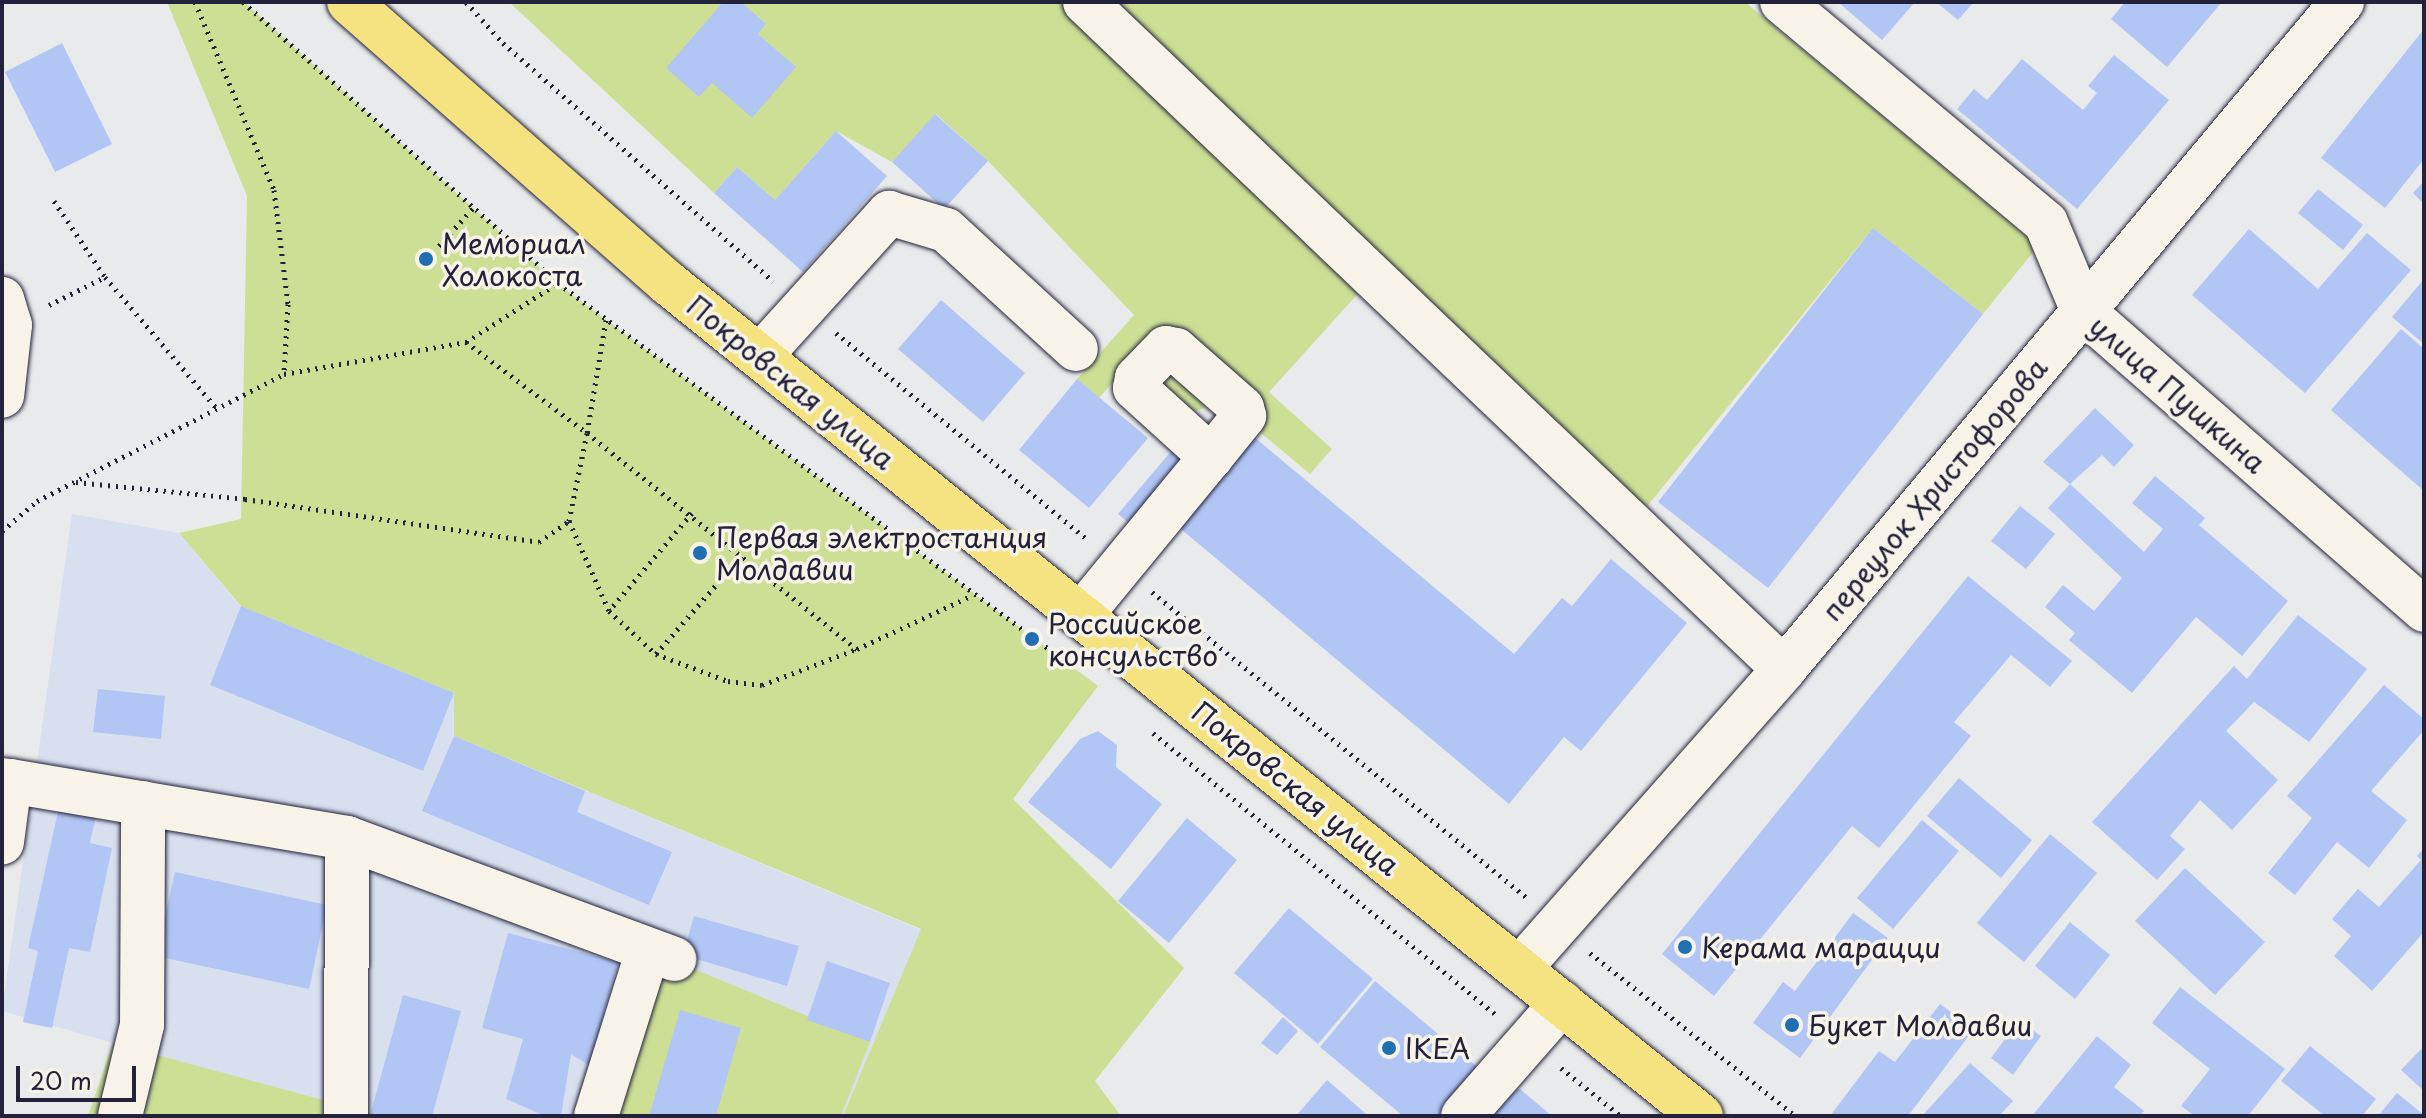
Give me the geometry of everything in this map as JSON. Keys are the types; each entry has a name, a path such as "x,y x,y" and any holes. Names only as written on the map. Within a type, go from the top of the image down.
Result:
{"main road":[{"name":"Покровская улица","path":"349,2 760,356 1701,1116"},
{"name":"Покровская улица","path":"383,2 449,90"}],"street":[{"path":"1085,2 1784,669"},
{"name":"улица Пушкина","path":"1782,2 2046,223 2083,311 2424,610"},
{"name":"переулок Христофорова","path":"1519,969 1784,669 2342,2"},
{"path":"760,356 889,213 946,230 1076,349"},
{"path":"2,396 6,312"},
{"path":"1081,615 1211,457"},
{"path":"2,842 6,780 347,838 661,954 596,1116"},
{"path":"120,1116 142,1025 143,803"},
{"path":"346,1116 347,838"},
{"path":"1463,1116 1562,1003"}],"path":[{"path":"195,2 274,190 288,304 284,374"},
{"path":"243,2 558,283 1073,668"},
{"path":"466,2 503,43 805,307 1558,925 1796,1116"},
{"path":"54,201 105,277 218,410"},
{"path":"439,246 473,208"},
{"path":"6,312 105,277"},
{"path":"2,531 37,501 284,374 466,342 558,283"},
{"path":"606,320 569,521 609,611 656,654 728,681 762,685 857,649 973,595"},
{"path":"466,342 692,513 857,649"},
{"path":"75,482 245,499 539,542 569,521"},
{"path":"609,611 692,513"},
{"path":"656,654 743,554"},
{"path":"1142,724 1621,1116"}],"shaded area":[{"path":"72,514 179,533 241,607 454,693 454,736 921,930 843,1116 88,1116 113,1043 2,1011"}],"green space":[{"path":"167,2 244,2 558,284 1098,686 1013,799 1184,968 1095,1081 1121,1116 843,1116 921,929 454,736 454,693 241,606 179,533 241,519 247,196"},
{"path":"509,2 1745,2 2038,246 1983,314 1873,228 1632,525 1373,277 1269,392 1332,449 1310,474 1150,340 1099,398 1077,379 1134,315 988,161 936,114 892,162 836,131 775,200 737,167 714,193"},
{"path":"1158,366 1206,396 1205,408 1192,412 1156,378"},
{"path":"648,950 870,1042 841,1116 596,1116"},
{"path":"113,1043 371,1113 370,1116 88,1116"}],"building":[{"path":"723,2 741,2 766,24 758,34 796,67 752,118 712,83 699,97 666,68"},
{"path":"1838,2 1915,2 1882,40"},
{"path":"1936,2 1974,2 1958,20"},
{"path":"2125,2 2222,2 2167,67 2111,19"},
{"path":"2424,29 2424,159 2385,208 2321,158"},
{"path":"62,43 112,144 55,172 5,72"},
{"path":"2114,55 2169,100 2077,209 1957,109 1974,89 1987,100 2022,59 2083,110 2097,93 2088,86"},
{"path":"935,114 988,161 944,209 892,162"},
{"path":"836,131 887,176 803,272 714,193 737,167 775,200"},
{"path":"2424,181 2424,204 2413,193"},
{"path":"2318,189 2363,225 2343,250 2298,213"},
{"path":"1873,228 1983,314 1768,588 1658,502"},
{"path":"2249,229 2318,289 2367,233 2411,270 2305,393 2192,295"},
{"path":"2424,279 2424,344 2392,317"},
{"path":"941,300 1025,373 983,422 898,349"},
{"path":"2401,329 2424,349 2424,491 2331,410"},
{"path":"1077,379 1148,438 1089,508 1019,450"},
{"path":"2095,408 2134,445 2114,467 2102,455 2070,484 2043,462"},
{"path":"1247,431 1514,654 1562,598 1572,606 1611,559 1687,623 1581,751 1564,737 1509,804 1175,524"},
{"path":"1173,449 1189,462 1135,528 1118,514"},
{"path":"2155,476 2205,518 2199,525 2288,601 2242,656 2196,617 2132,693 2069,640 2075,633 2045,607 2063,585 2094,611 2122,578 2048,508 2070,484 2144,552 2163,529 2132,503"},
{"path":"2020,506 2055,534 2026,569 1991,541"},
{"path":"1968,576 2072,661 2050,687 2011,655 1954,722 1971,736 1879,848 1852,826 1714,996 1662,954"},
{"path":"241,606 454,693 423,771 210,685"},
{"path":"2298,615 2367,669 2309,742 2254,702 2226,731 2278,780 2232,830 2200,800 2170,836 2185,849 2157,880 2092,822 2234,666 2247,679"},
{"path":"2384,685 2424,719 2424,730 2371,791 2407,820 2369,868 2337,842 2295,895 2268,873 2312,818 2287,796"},
{"path":"98,689 165,696 161,739 93,732"},
{"path":"1098,731 1117,745 1116,767 1162,804 1111,869 1028,802 1080,739"},
{"path":"454,736 585,791 577,812 672,852 649,905 422,811"},
{"path":"1959,778 2032,840 2001,878 1927,816"},
{"path":"61,798 98,807 90,843 112,848 90,952 69,948 52,1028 23,1022 38,951 28,948"},
{"path":"1187,818 1237,860 1169,943 1118,901"},
{"path":"1922,820 1959,851 1893,929 1857,898"},
{"path":"2050,834 2097,873 2024,962 1977,923"},
{"path":"2424,848 2424,932 2372,991 2334,956 2351,936 2332,919 2358,889 2379,907 2421,860 2417,856"},
{"path":"2185,868 2265,942 2215,995 2135,921"},
{"path":"175,872 327,905 309,989 156,956"},
{"path":"1289,908 1373,979 1318,1044 1234,973"},
{"path":"1853,913 1888,938 1800,1058 1753,1023 1783,982 1795,991"},
{"path":"694,916 799,946 787,986 683,955"},
{"path":"2070,922 2110,955 2075,999 2035,966"},
{"path":"508,933 618,962 590,1066 571,1054 561,1116 545,1116 506,1099 523,1039 482,1028"},
{"path":"827,961 890,983 870,1042 807,1020"},
{"name":"IKEA","path":"1375,981 1481,1070 1441,1116 1403,1116 1320,1047"},
{"path":"2180,987 2285,1069 2248,1116 2195,1116 2181,1106 2210,1069 2152,1023"},
{"path":"403,995 461,1011 432,1116 370,1116"},
{"path":"1940,1004 1974,1029 1908,1116 1830,1116 1879,1051 1895,1062"},
{"path":"680,1010 741,1028 716,1116 649,1116"},
{"path":"1283,1017 1298,1031 1277,1055 1261,1043"},
{"path":"2019,1020 2041,1036 2013,1075 1991,1058"},
{"path":"2097,1036 2131,1065 2114,1087 2144,1111 2140,1116 2032,1116"},
{"path":"2310,1046 2376,1099 2362,1116 2325,1116 2281,1081"},
{"path":"2424,1046 2424,1091 2401,1070"},
{"path":"1970,1063 2013,1101 1999,1116 1922,1116"},
{"path":"1327,1080 1365,1113 1362,1116 1296,1116"},
{"path":"1520,1089 1552,1116 1476,1116 1495,1094"},
{"path":"2397,1093 2424,1115 2424,1116 2378,1116"}],"place":[{"name":"Мемориал Холокоста","path":"426,259"},
{"name":"Первая электростанция Молдавии","path":"700,553"},
{"name":"Российское консульство","path":"1032,639"},
{"name":"Керама марацци","path":"1685,947"},
{"name":"Букет Молдавии","path":"1792,1025"},
{"name":"IKEA","path":"1389,1048"}]}
